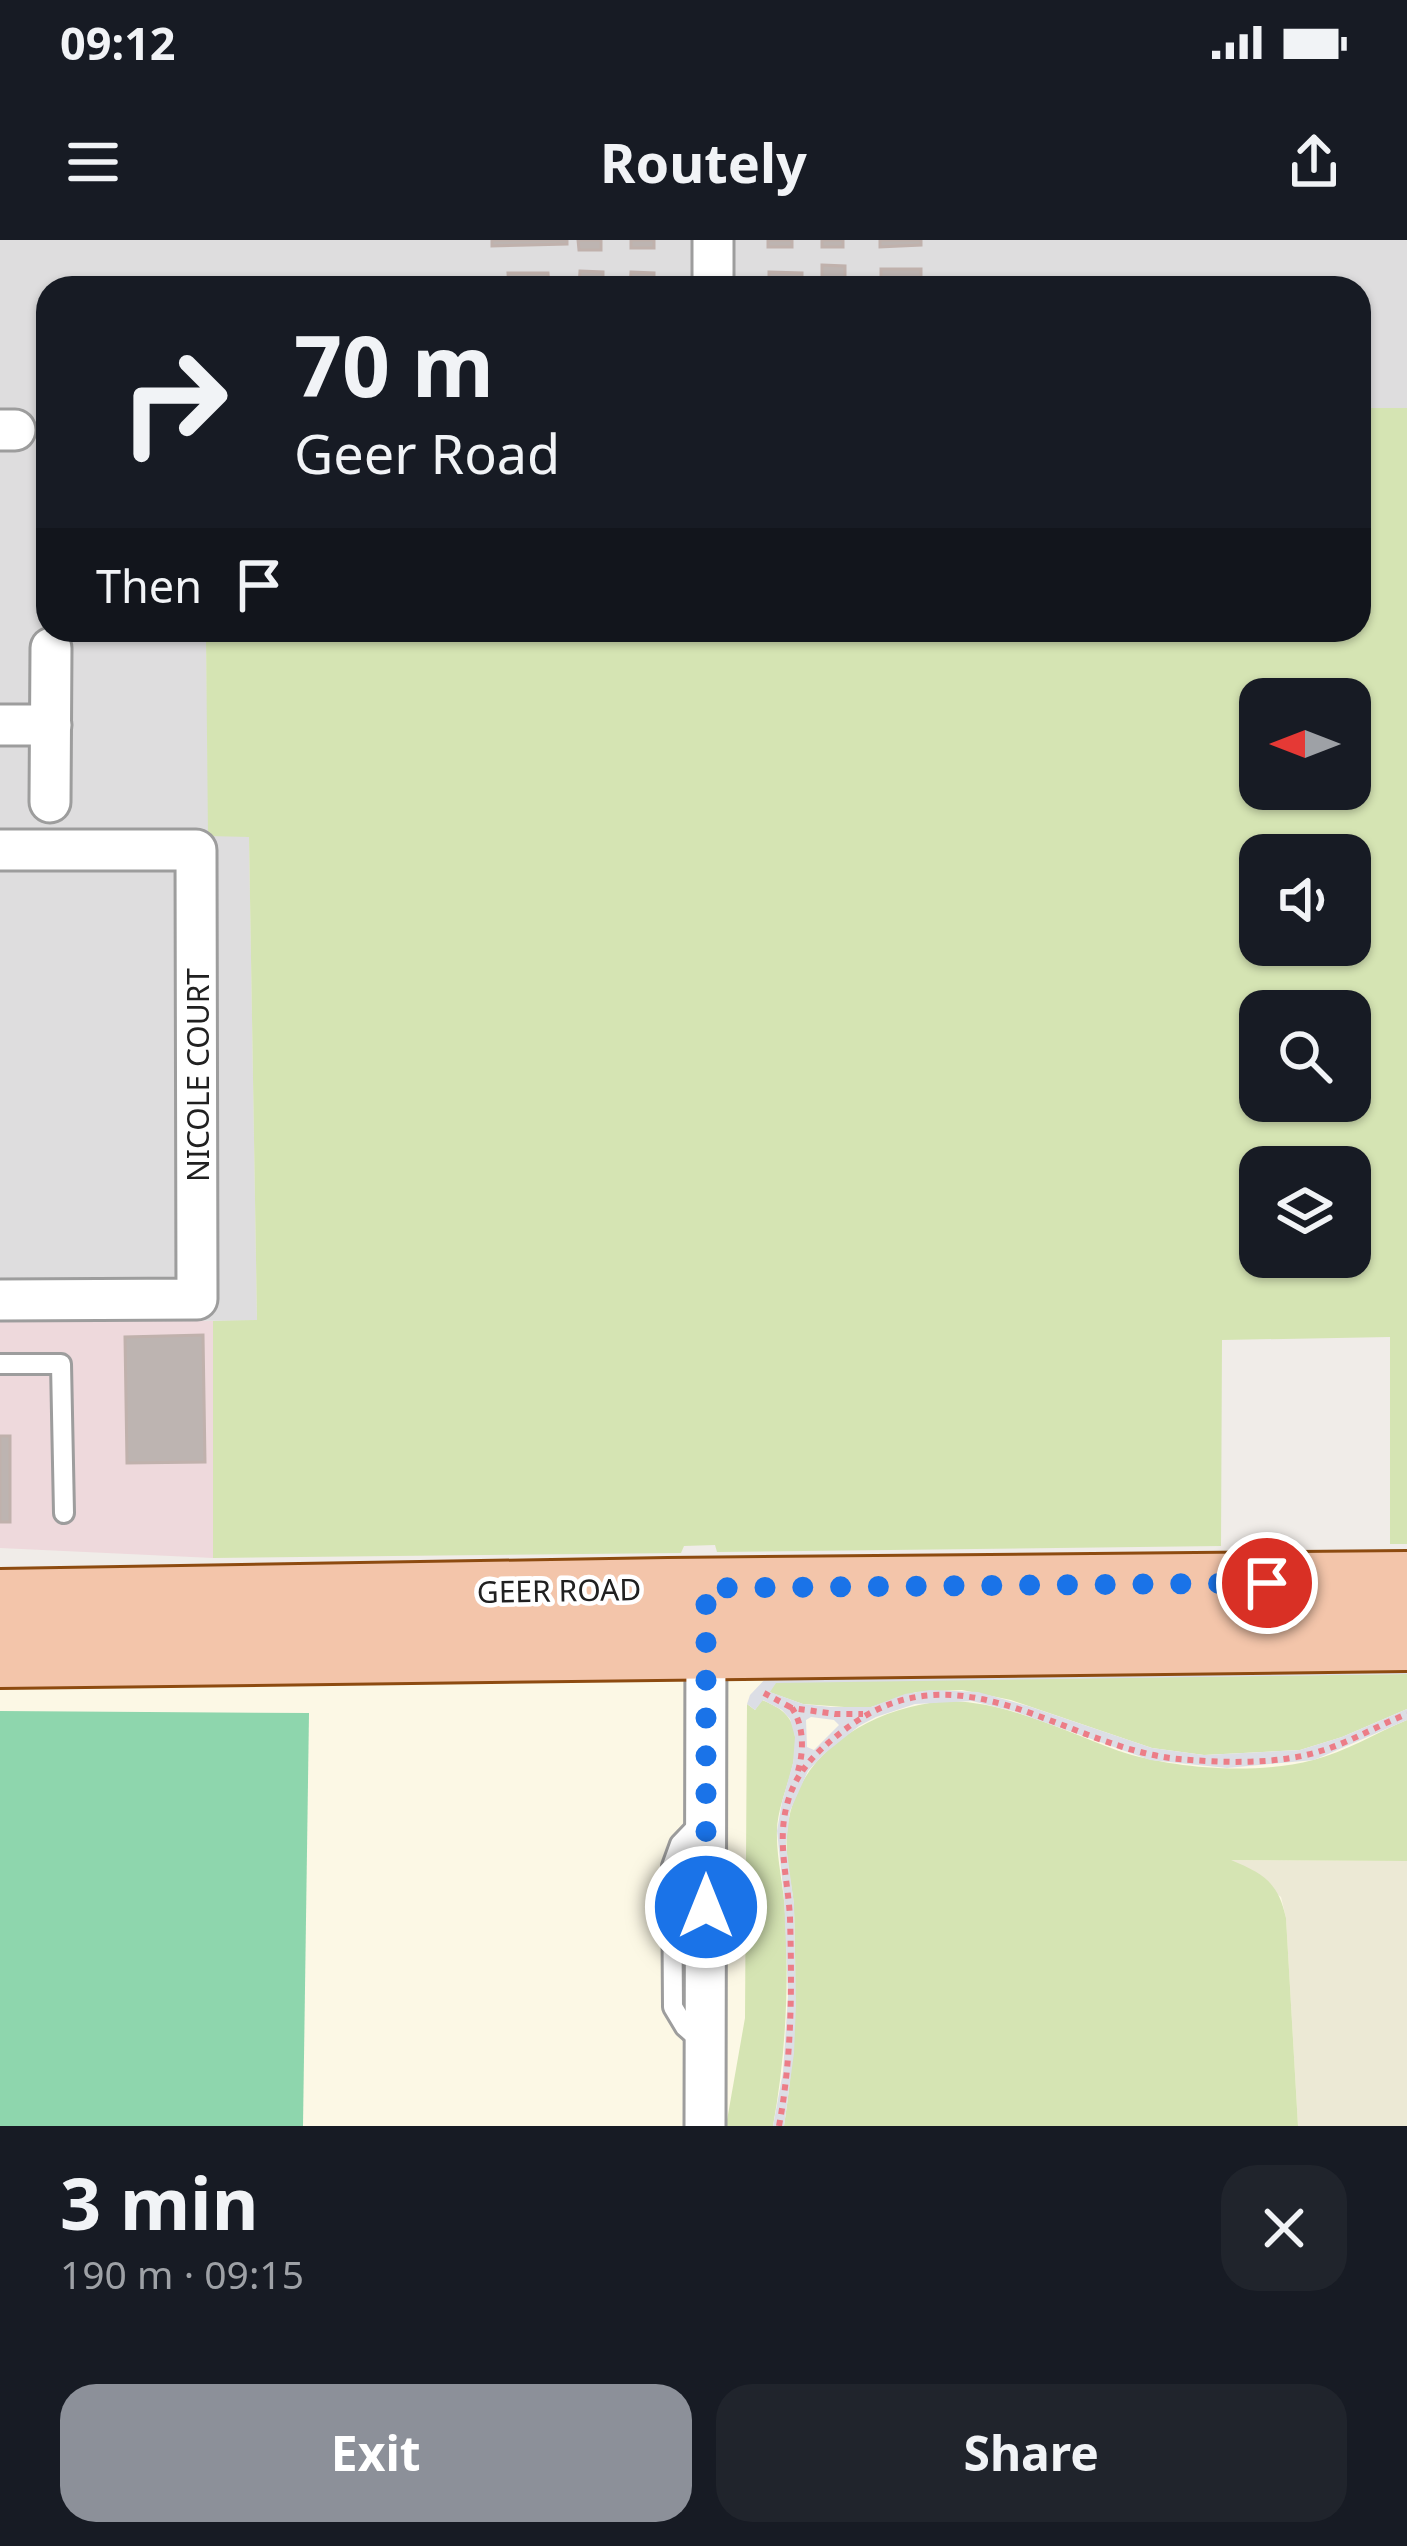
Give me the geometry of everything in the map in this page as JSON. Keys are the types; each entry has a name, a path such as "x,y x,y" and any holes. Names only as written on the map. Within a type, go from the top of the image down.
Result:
{"main road":[{"name":"GEER ROAD","path":"0,1600 1407,1582"},
{"name":"GEER ROAD","path":"0,1657 1407,1640"}],"street":[{"path":"713,240 713,276"},
{"path":"50,802 51,648"},
{"path":"0,725 51,725"},
{"name":"NICOLE COURT","path":"0,850 196,850 197,1300 0,1300"},
{"path":"705,2126 706,1588"}],"lane":[{"path":"0,1364 61,1364 64,1513"}],"path":[{"path":"760,1690 792,1708 846,1715 915,1698 962,1695 1047,1718 1151,1755 1229,1761 1322,1751 1407,1714"},
{"path":"778,2126 792,2014 782,1831 798,1775 801,1739 792,1708"},
{"path":"798,1775 831,1741 872,1712"}],"shaded area":[{"path":"0,240 1407,240 1407,408 1371,408 1371,276 36,276 36,642 206,642 209,836 249,836 257,1321 0,1319"},
{"path":"0,1319 213,1321 213,1558 0,1548"},
{"path":"1407,1667 1407,2126 0,2126 0,1684"},
{"path":"1407,1667 1407,1674 776,1683 770,1692 803,1704 871,1707 930,1690 978,1692 1152,1748 1204,1755 1300,1750 1407,1709 1407,1720 1314,1760 1227,1768 1150,1760 972,1701 915,1704 859,1726 808,1771 790,1811 786,1845 794,1904 794,2053 784,2126 773,2126 783,2072 788,1996 777,1831 795,1737 782,1710 763,1700 755,1710 747,1704 767,1677","holes":["806,1720 834,1720 839,1725 814,1750 807,1747"]},
{"path":"1226,1860 1407,1861 1407,2126 1298,2126 1281,1897"}],"green space":[{"path":"1371,408 1407,408 1407,1544 1390,1544 1390,1337 1222,1340 1221,1546 717,1552 715,1545 684,1546 681,1553 213,1558 213,1321 257,1320 249,837 208,836 206,642 1371,642"},
{"path":"1407,1674 1407,1709 1342,1737 1300,1750 1204,1755 1152,1748 1011,1700 962,1690 916,1692 858,1708 803,1704 769,1692 776,1682"},
{"path":"762,1700 786,1715 795,1743 777,1830 786,1940 784,2046 773,2126 726,2126 745,2018 747,1704 755,1710"},
{"path":"951,1701 1016,1712 1141,1757 1215,1768 1313,1760 1407,1720 1407,1861 1231,1860 1268,1881 1286,1918 1298,2126 784,2126 795,1996 794,1911 787,1857 793,1804 805,1778 843,1737 895,1711"},
{"path":"0,1711 309,1713 303,2126 0,2126"}],"building":[{"path":"492,240 567,240 567,244 492,246"},
{"path":"578,240 601,240 601,250 579,250"},
{"path":"631,240 654,240 654,248 631,248"},
{"path":"768,240 792,240 792,247 768,247"},
{"path":"822,240 843,240 843,247 822,247"},
{"path":"880,240 921,240 921,245 880,247"},
{"path":"822,265 845,266 845,276 822,276"},
{"path":"881,269 921,269 921,276 881,276"},
{"path":"580,271 603,272 603,276 580,276"},
{"path":"769,272 802,273 802,276 769,276"},
{"path":"508,273 548,276 508,276"},
{"path":"203,1335 205,1462 127,1463 125,1337"},
{"path":"0,1436 10,1436 10,1522 0,1522"}],"route":[{"path":"706,1907 706,1588 1267,1583"}]}
